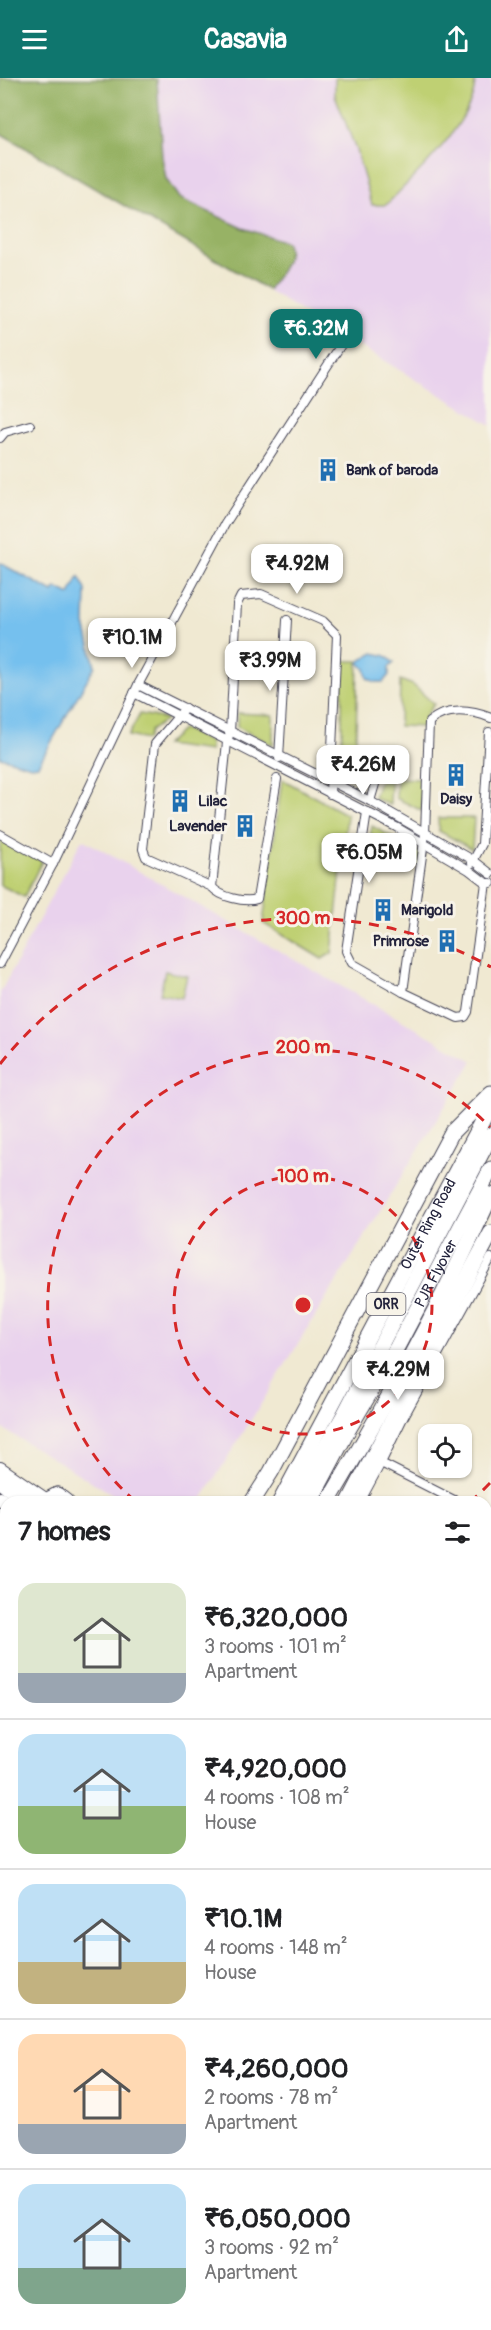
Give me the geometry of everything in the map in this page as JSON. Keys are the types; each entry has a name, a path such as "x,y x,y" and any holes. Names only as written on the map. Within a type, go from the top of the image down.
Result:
{"highway":[{"path":"256,1496 452,1132 491,1093"},
{"name":"Outer Ring Road","path":"286,1496 491,1106"},
{"name":"PJR Flyover","path":"287,1496 344,1415 491,1135"},
{"name":"PJR Flyover","path":"313,1496 348,1430 397,1347 491,1169"},
{"path":"331,1496 420,1337 491,1195"},
{"path":"352,1496 489,1246"}],"main road":[{"path":"0,1468 39,1496"},
{"path":"0,1482 19,1496"}],"street":[{"path":"0,964 53,864 136,689 225,524 346,337"},
{"path":"0,438 5,432 30,425"},
{"path":"212,887 227,742 231,732 237,604 241,596 261,594 323,621 337,635 330,794"},
{"path":"278,767 287,621"},
{"path":"136,689 280,755 370,801 473,860 491,874"},
{"path":"403,992 425,834 429,722 439,713 452,711 479,713 491,718"},
{"path":"182,712 227,742 367,812 489,883 468,1012 465,1017 458,1018 403,992 352,963 346,951 367,812"},
{"path":"182,712 154,744 144,854 146,857 212,887 220,894 252,901 257,899 277,779"},
{"path":"469,870 482,844 489,732"},
{"path":"370,801 378,774"},
{"path":"0,834 53,864"},
{"path":"363,1496 489,1246"},
{"path":"381,1463 446,1496"}],"shaded area":[{"path":"0,78 491,78 491,425 0,133"},
{"path":"82,839 473,1061 204,1496 116,1496 0,1427 0,993"}],"green space":[{"path":"0,78 157,79 162,157 166,179 179,198 243,228 286,242 287,261 268,290 0,133"},
{"path":"335,78 475,78 473,94 466,111 442,146 386,205 372,205 356,150 335,95"},
{"path":"342,661 358,661 355,772 342,773"},
{"path":"400,680 413,685 434,704 425,716 424,727 399,726"},
{"path":"237,713 273,715 273,745 237,727"},
{"path":"140,714 167,719 150,731 147,740 128,736"},
{"path":"183,729 210,742 210,751 165,745"},
{"path":"397,778 421,779 422,811 396,798"},
{"path":"282,779 347,815 332,953 322,959 263,923"},
{"path":"379,782 391,782 390,805 374,798"},
{"path":"438,818 474,818 472,849 439,831"},
{"path":"372,826 425,855 422,864 367,855"},
{"path":"3,839 42,861 24,897 0,885 0,845"},
{"path":"165,971 187,976 182,998 160,994"}],"water":[{"path":"0,563 53,592 56,588 70,595 79,577 86,590 85,624 95,666 38,765 31,766 0,757"},
{"path":"374,653 386,656 394,663 389,667 389,675 383,682 375,682 367,678 365,669 359,663"}],"place":[{"name":"Bank of baroda","path":"328,470"},
{"name":"Daisy","path":"456,775"},
{"name":"Lilac","path":"180,801"},
{"name":"Lavender","path":"245,826"},
{"name":"Marigold","path":"383,910"},
{"name":"Primrose","path":"447,941"}]}
